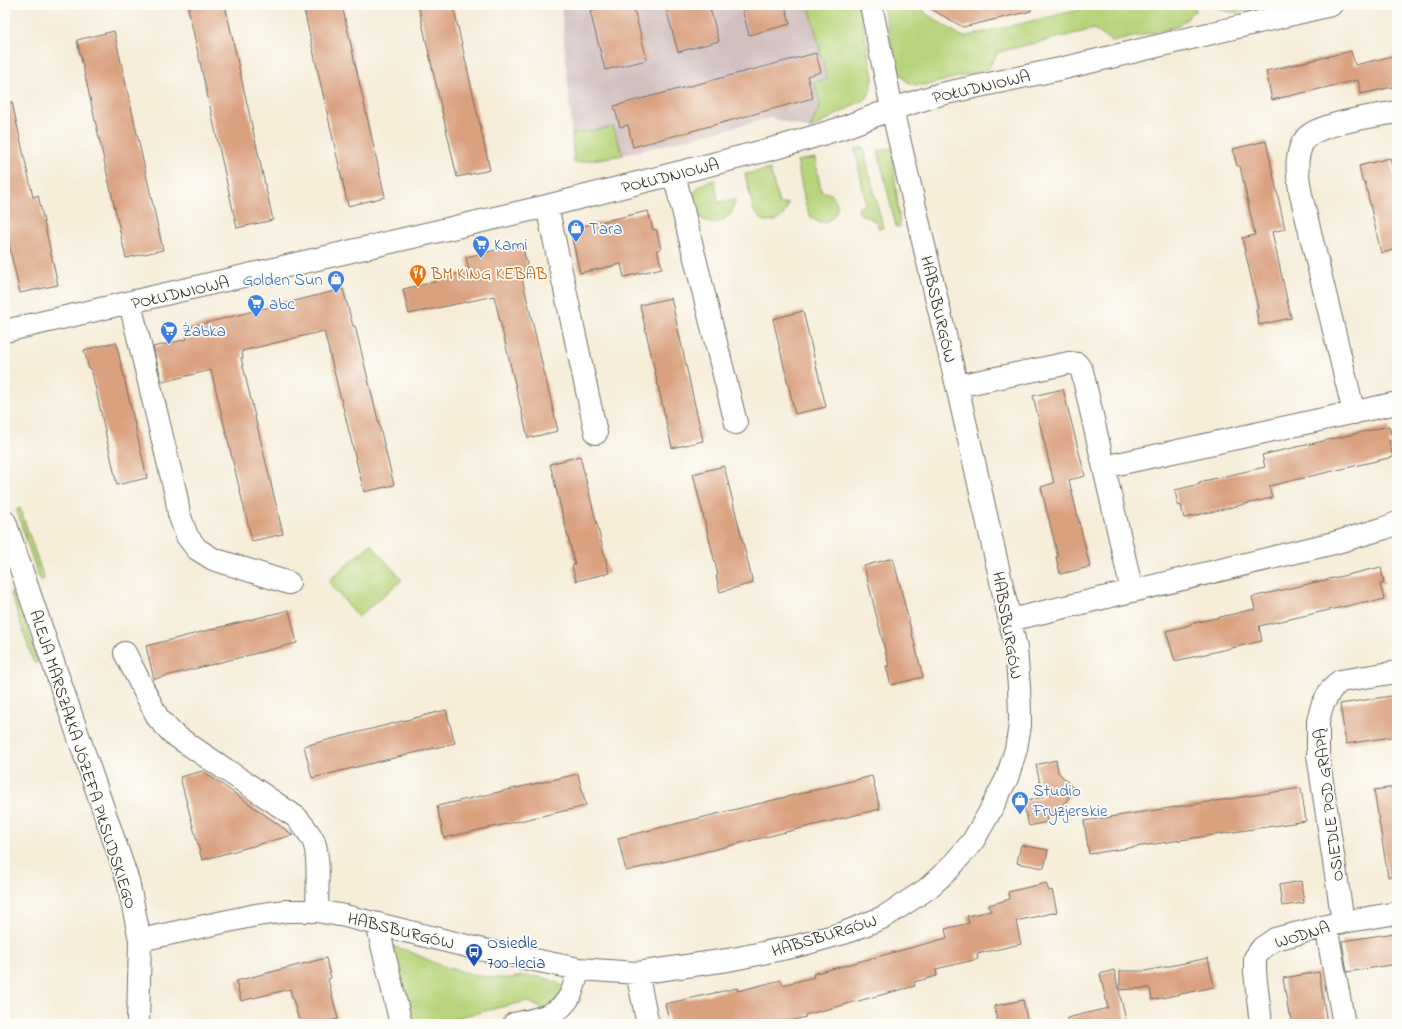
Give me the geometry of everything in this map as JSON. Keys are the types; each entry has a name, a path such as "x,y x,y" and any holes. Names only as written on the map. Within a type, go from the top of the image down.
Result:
{"street":[{"name":"HABSBURGÓW","path":"140,940 256,915 286,911 317,911 479,949 579,969 636,972 728,960 790,948 844,933 884,917 927,888 949,869 973,841 1007,778 1016,750 1020,725 1016,648 957,386 892,109 871,5"},
{"name":"POŁUDNIOWA","path":"5,331 547,206 782,146 845,127 892,109 960,90 1060,69 1331,5"},
{"path":"1354,413 1301,195 1298,159 1301,147 1307,138 1326,126 1397,112"},
{"path":"674,174 736,423"},
{"path":"547,206 596,433"},
{"path":"130,303 179,514 187,536 197,550 213,559 289,583"},
{"path":"957,386 1069,363 1077,364 1082,371 1132,591"},
{"path":"1104,468 1397,403"},
{"name":"ALEJA MARSZAŁKA JÓZEFA PIŁSUDSKIEGO","path":"5,522 125,874 140,940 138,1024"},
{"path":"1010,620 1334,543 1397,523"},
{"path":"125,653 158,718 173,734 296,817 314,841 316,854 317,911"},
{"name":"OSIEDLE POD GRAPĄ","path":"1344,1024 1318,755 1318,722 1322,706 1330,690 1340,681 1397,672"},
{"name":"WODNA","path":"1261,1024 1255,972 1255,958 1262,948 1275,939 1335,924 1397,913"},
{"path":"377,924 401,1024"},
{"path":"514,1024 548,1016 561,1008 570,995 579,969"},
{"path":"636,972 648,1024"}],"shaded area":[{"path":"561,5 809,5 827,79 814,82 820,105 810,129 770,118 623,155 613,128 572,134"}],"green space":[{"path":"809,5 859,5 873,78 867,98 810,129 820,105 814,82 827,79"},
{"path":"883,5 923,5 925,13 963,37 1100,5 1195,5 1196,11 1191,13 1188,18 1177,27 1112,42 1094,29 998,52 988,69 927,85 915,85 906,81 896,66"},
{"path":"1216,5 1267,5 1241,12 1229,12 1216,7"},
{"path":"613,127 623,155 574,163 572,134"},
{"path":"863,147 883,228 878,228 877,222 859,213 858,208 866,204 855,149"},
{"path":"892,148 900,227 896,227 878,151"},
{"path":"815,158 821,191 831,194 837,203 835,214 827,221 822,222 813,219 807,210 797,161"},
{"path":"770,169 779,204 788,203 786,210 779,219 769,222 758,217 754,211 745,174"},
{"path":"715,180 718,202 735,200 730,214 723,220 713,223 705,221 698,216 694,208 693,199 696,191 703,184"},
{"path":"20,508 44,578 43,580 39,578 17,512 17,509"},
{"path":"371,544 402,580 358,617 328,581"},
{"path":"14,591 16,593 38,661 37,663 33,661 11,594 11,592"},
{"path":"388,946 408,951 440,965 477,975 503,978 528,976 546,978 562,986 562,996 545,1010 527,1001 455,1018 452,1024 404,1024"}],"building":[{"path":"199,5 225,5 273,220 237,228 188,8"},
{"path":"303,5 342,5 385,197 348,206"},
{"path":"418,5 453,5 490,170 457,177"},
{"path":"613,5 633,5 647,60 605,70 590,11"},
{"path":"665,5 709,5 719,41 678,52"},
{"path":"741,5 785,5 790,24 749,35"},
{"path":"924,5 1030,5 1031,11 963,27"},
{"path":"114,31 163,250 126,258 77,40"},
{"path":"1351,51 1355,65 1397,55 1397,86 1361,94 1358,80 1272,100 1266,71"},
{"path":"816,53 821,72 807,76 813,98 633,147 628,125 620,127 614,106"},
{"path":"5,102 12,102 33,197 38,195 58,285 20,293 5,227"},
{"path":"1266,141 1285,229 1272,232 1291,318 1259,325 1256,309 1258,308 1242,238 1255,235 1240,166 1237,166 1233,149"},
{"path":"1390,158 1397,190 1397,249 1381,253 1365,182 1363,182 1359,166"},
{"path":"648,211 653,230 656,229 661,249 657,250 662,268 624,277 621,264 580,273 570,229"},
{"path":"522,244 530,277 522,278 558,431 528,438 494,296 409,314 403,289 435,282 434,279 469,271 466,257"},
{"path":"343,289 353,326 355,326 394,485 364,492 324,331 242,351 243,358 241,358 283,534 252,541 211,370 162,382 153,347 187,339 185,328"},
{"path":"671,298 703,441 672,448 640,305"},
{"path":"803,311 826,407 795,414 773,319"},
{"path":"116,342 147,478 117,485 91,368 89,369 84,350"},
{"path":"1063,389 1085,476 1069,480 1090,567 1060,574 1056,557 1058,557 1041,487 1054,483 1033,396"},
{"path":"1389,426 1393,441 1389,441 1393,457 1269,486 1272,498 1184,518 1181,505 1178,506 1175,490 1200,484 1199,482 1265,467 1262,455"},
{"path":"580,456 609,573 576,581 572,566 575,565 550,464"},
{"path":"724,466 753,583 720,592 716,576 718,575 693,474"},
{"path":"893,558 923,677 891,685 886,666 889,666 864,566"},
{"path":"1381,567 1384,583 1380,584 1384,599 1369,603 1369,601 1259,626 1262,641 1175,661 1166,631 1255,609 1252,597"},
{"path":"289,610 297,643 154,679 146,646"},
{"path":"1397,695 1397,736 1346,744 1340,704"},
{"path":"446,710 455,743 312,778 304,746"},
{"path":"1056,760 1058,772 1074,789 1056,816 1046,818 1047,822 1029,826 1023,802 1043,797 1036,765"},
{"path":"203,771 293,835 202,860 180,777"},
{"path":"578,774 586,806 444,838 437,806"},
{"path":"872,776 880,809 626,871 618,838"},
{"path":"1397,787 1397,876 1388,877 1374,790"},
{"path":"1301,788 1306,821 1089,854 1084,821"},
{"path":"1021,845 1048,850 1044,868 1017,863"},
{"path":"1301,881 1304,903 1282,906 1279,885"},
{"path":"1046,883 1049,891 1052,890 1057,912 1016,921 1021,944 977,954 978,959 936,969 937,976 914,982 915,986 776,1024 670,1024 665,1004 737,988 738,991 781,980 783,985 814,977 813,974 947,938 945,929 969,923 967,916 991,911 989,905 1010,899 1008,892"},
{"path":"1395,933 1397,964 1347,972 1342,941"},
{"path":"326,958 331,978 328,979 338,1019 319,1024 300,1024 290,989 241,1001 236,981"},
{"path":"1208,958 1214,987 1152,1000 1150,988 1120,990 1120,971 1146,971"},
{"path":"1114,970 1127,1024 1067,1024 1067,1018 1108,1008 1100,974"},
{"path":"1319,972 1327,1024 1293,1024 1291,1015 1289,1015 1283,978"},
{"path":"1023,1000 1028,1024 998,1024 994,1006"}],"place":[{"name":"Tara","path":"576,243"},
{"name":"Kami","path":"481,259"},
{"name":"BM KING KEBAB","path":"418,288"},
{"name":"Golden Sun","path":"336,294"},
{"name":"abc","path":"256,318"},
{"name":"Żabka","path":"169,345"},
{"name":"Studio Fryzjerskie","path":"1020,815"},
{"name":"Osiedle 700-lecia","path":"474,967"}]}
